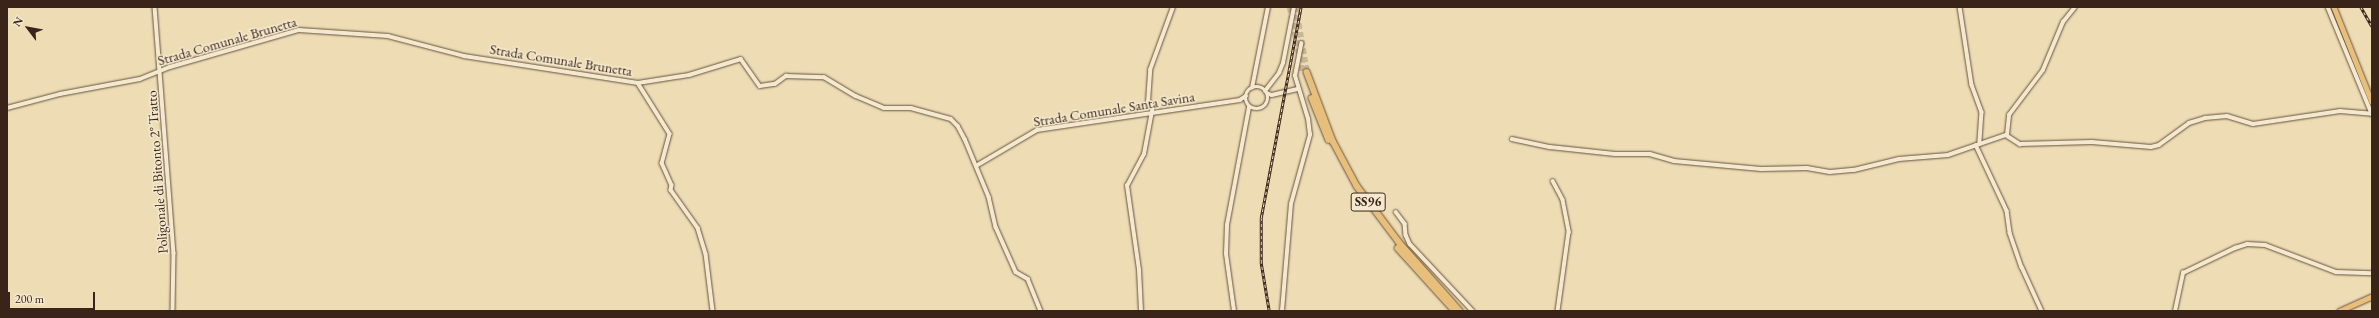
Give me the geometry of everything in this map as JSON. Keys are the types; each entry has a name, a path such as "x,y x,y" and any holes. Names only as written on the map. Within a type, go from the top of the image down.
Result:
{"highway":[{"name":"SS96","path":"1455,311 1391,238 1351,182 1325,132 1305,73 1333,141 1357,186 1399,242 1460,311"}],"main road":[{"path":"2334,7 2372,102"},
{"path":"2339,311 2372,296"}],"street":[{"name":"Poligonale di Bitonto 2° Tratto","path":"155,7 162,71 174,253 173,311"},
{"path":"1141,311 1139,270 1127,186 1144,154 1153,106 1148,102 1150,70 1173,7"},
{"path":"1249,114 1246,96 1252,88 1255,79 1268,7"},
{"path":"1266,92 1279,73 1283,63 1294,7"},
{"path":"1960,7 1972,85 1982,112 1980,142"},
{"path":"2007,135 2009,115 2043,70 2063,22 2075,7"},
{"path":"1512,139 1550,147 1621,154 1650,154 1674,161 1761,169 1807,168 1830,172 1854,170 1899,159 1948,155 1976,145 1980,142 2007,135 2020,144 2092,142 2151,147 2159,145 2188,123 2205,118 2226,116 2253,124 2340,111 2372,114 2328,7"},
{"name":"Strada Comunale Brunetta","path":"7,108 60,94 140,79 299,30 388,36 464,56 638,83 690,75 741,59 760,86 775,84 786,76 827,78 856,96 884,108 912,108 951,118 958,126 976,166 989,197 996,227 1016,272 1028,279 1041,311"},
{"path":"1282,311 1291,204 1310,135 1308,119 1295,76 1301,44"},
{"path":"1255,79 1259,87 1272,95"},
{"path":"638,83 670,134 662,163 672,185 671,190 698,228 706,254 713,311"},
{"path":"1252,88 1259,87"},
{"path":"1234,311 1226,254 1227,225 1244,126 1249,114 1254,109 1263,107 1272,95 1298,89"},
{"path":"1266,92 1268,99"},
{"name":"Strada Comunale Santa Savina","path":"976,166 1037,130 1240,100 1246,96"},
{"name":"Strada Comunale Santa Savina","path":"1240,100 1246,102"},
{"path":"1249,107 1254,109"},
{"path":"1976,145 2007,211 2010,233 2022,267 2042,311"},
{"path":"1553,181 1563,200 1569,232 1558,311"},
{"path":"1396,212 1405,224 1406,235 1410,244 1473,311"},
{"path":"2175,311 2183,273 2234,248 2247,244 2265,245 2336,272 2372,273"}],"tunnel":[{"path":"1290,7 1303,73"},
{"path":"1296,7 1307,72"}],"railway":[{"path":"1269,311 1261,263 1261,218 1301,7"},
{"path":"2361,7 2372,26"}]}
